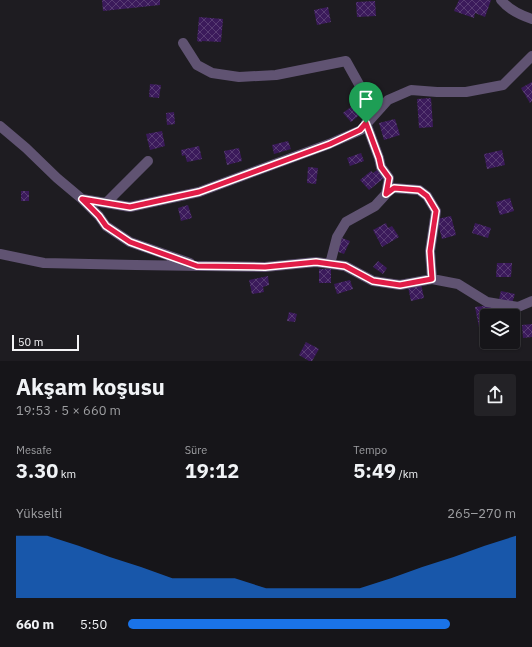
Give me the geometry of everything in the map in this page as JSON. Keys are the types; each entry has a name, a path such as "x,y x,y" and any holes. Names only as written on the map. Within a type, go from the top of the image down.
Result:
{"street":[{"path":"502,0 506,5 521,15 532,19"},
{"path":"183,43 197,65 212,73 239,77 276,75 346,61 375,113"},
{"path":"82,199 130,207 199,192 330,144 360,130 388,100 411,90 466,92 503,85 532,56"},
{"path":"366,123 381,167 389,178 386,194"},
{"path":"0,126 82,199 99,216 106,226 130,242 197,266"},
{"path":"106,203 148,161"},
{"path":"330,264 337,237 346,222 375,206 394,188 419,190 427,196 436,211 430,251 432,279"},
{"path":"0,254 44,263 265,267 316,262 345,266 373,281 400,285 432,279 458,284 487,302 518,307 532,301"}],"building":[{"path":"102,0 160,0 160,5 103,11"},
{"path":"459,0 491,0 485,17 475,13 474,18 454,11"},
{"path":"375,1 376,16 357,17 356,2"},
{"path":"328,7 331,22 317,25 314,10"},
{"path":"199,17 223,19 221,42 197,41"},
{"path":"532,82 532,101 530,103 521,88"},
{"path":"150,84 161,85 159,98 149,97"},
{"path":"431,98 433,127 419,128 417,99"},
{"path":"360,100 367,109 351,122 343,113"},
{"path":"174,112 175,124 167,125 166,113"},
{"path":"395,119 400,135 384,140 379,123"},
{"path":"162,131 165,146 150,150 146,134"},
{"path":"288,141 291,149 274,154 272,145"},
{"path":"199,146 202,159 187,162 185,155 182,156 181,150"},
{"path":"239,148 242,161 227,165 224,151"},
{"path":"502,150 505,165 487,169 484,154"},
{"path":"361,153 364,161 350,166 347,158"},
{"path":"308,167 318,168 316,184 307,183"},
{"path":"377,170 384,178 369,190 360,180 371,171 373,173"},
{"path":"21,191 29,191 29,201 21,201"},
{"path":"510,198 514,211 500,215 496,202"},
{"path":"188,205 192,218 181,221 178,208"},
{"path":"451,216 456,235 442,239 437,219"},
{"path":"386,223 388,228 392,226 399,237 382,247 373,230"},
{"path":"475,223 491,228 488,238 472,233"},
{"path":"342,238 350,241 344,254 336,251"},
{"path":"378,261 387,268 383,274 373,267"},
{"path":"497,263 512,263 511,277 496,277"},
{"path":"319,269 331,269 331,283 319,283"},
{"path":"268,276 269,285 263,287 264,292 252,294 249,280"},
{"path":"350,280 353,289 337,294 334,284"},
{"path":"421,284 424,298 411,301 408,287"},
{"path":"501,291 515,294 512,303 499,299"},
{"path":"492,305 493,309 480,309 480,327 479,327 475,307"},
{"path":"289,312 297,314 295,322 287,321"},
{"path":"532,324 532,337 523,338 522,325"},
{"path":"306,342 319,349 312,361 309,361 299,355"}],"route":[{"path":"366,123 381,167 389,178 386,194 394,188 419,190 427,196 436,211 430,251 432,279 400,285 373,281 345,266 316,262 265,267 197,266 130,242 106,226 99,216 82,199 130,207 199,192 330,144 360,130 366,123"}]}
